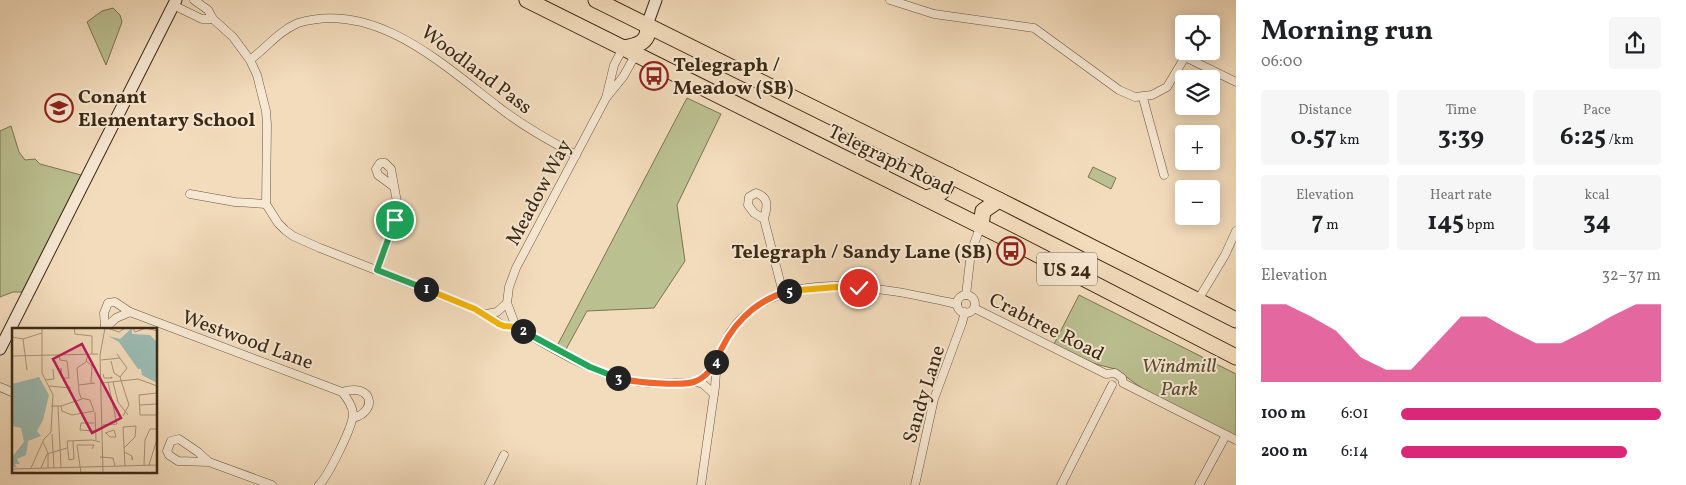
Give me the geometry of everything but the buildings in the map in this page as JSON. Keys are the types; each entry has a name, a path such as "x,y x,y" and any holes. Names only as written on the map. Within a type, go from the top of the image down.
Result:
{"highway":[{"name":"Telegraph Road","path":"526,0 926,198 1236,357"},
{"name":"Telegraph Road","path":"596,0 1236,320"},
{"path":"629,51 647,36 647,25"},
{"path":"926,198 938,195 945,190 948,186 949,175"},
{"path":"981,226 983,211 999,200"}],"street":[{"path":"194,0 208,10 214,19 233,37 250,60 257,75 266,112 268,147 266,204 278,223 293,236 451,299 486,314 504,326 516,327 590,367 611,376 628,381 652,383 696,382 703,384 714,394"},
{"path":"647,25 656,0"},
{"path":"890,0 934,14 1034,28 1119,90 1134,98 1143,98 1160,92 1167,87 1184,56 1236,82"},
{"path":"0,349 175,3 202,19 214,19"},
{"name":"Woodland Pass","path":"250,60 284,31 298,23 329,15 343,14 363,17 386,25 403,34 437,57 513,118 576,155"},
{"name":"Meadow Way","path":"606,98 614,66 629,51"},
{"name":"Meadow Way","path":"507,303 512,279 521,258 606,98 623,77 629,51"},
{"path":"1143,98 1164,175"},
{"path":"377,270 396,214 396,193 393,186"},
{"path":"190,194 235,202 266,204"},
{"path":"764,219 784,293"},
{"path":"966,295 971,252 981,226"},
{"path":"1198,300 1236,231"},
{"name":"Crabtree Road","path":"696,382 715,365 725,340 737,323 760,305 784,293 836,287 874,288 904,292 958,304"},
{"path":"966,295 974,299 974,308 970,312 960,310 958,304 960,298 966,295"},
{"name":"Westwood Lane","path":"104,328 104,313 108,303 115,302 130,312 342,392 364,392 368,396 369,403 358,416 353,418"},
{"path":"486,314 497,312 507,303 516,327"},
{"name":"Crabtree Road","path":"974,308 1106,374 1115,373 1122,378 1123,383 1236,440"},
{"path":"104,328 116,318 130,312"},
{"name":"Sandy Lane","path":"915,485 934,399 965,312"},
{"path":"700,485 716,379 715,365"},
{"name":"Crabtree Road","path":"1106,374 1108,382 1119,386 1123,383"},
{"path":"1061,485 1112,384"},
{"path":"0,386 12,392"},
{"path":"321,484 351,426 353,418 350,403 342,392"},
{"path":"1199,485 1226,435"},
{"path":"209,462 179,439 171,441 168,445 167,451 169,455 178,461 209,462 272,485"},
{"path":"489,485 504,455"},
{"path":"244,485 248,476"}],"green space":[{"path":"113,8 120,15 122,22 106,65 87,22 102,11"},
{"path":"687,98 721,114 677,205 685,261 654,308 587,311 565,351 557,346"},
{"path":"11,126 19,152 25,160 35,159 40,164 81,175 22,292 13,292 0,297 0,131"},
{"path":"1093,167 1116,178 1111,189 1088,177"},
{"name":"Windmill Park","path":"1079,295 1236,374 1236,437 1146,391 1115,369 1092,363 1054,344"}],"place":[{"name":"Telegraph / Meadow (SB)","path":"654,76"},
{"name":"Conant Elementary School","path":"59,108"},
{"name":"Telegraph / Sandy Lane (SB)","path":"1011,251"}],"route":[{"path":"395,220 377,270 475,309 486,314 499,324 516,327 590,367 628,381 652,383 696,382 715,365 725,340 737,323 768,300 789,291 836,287 859,288"}]}
